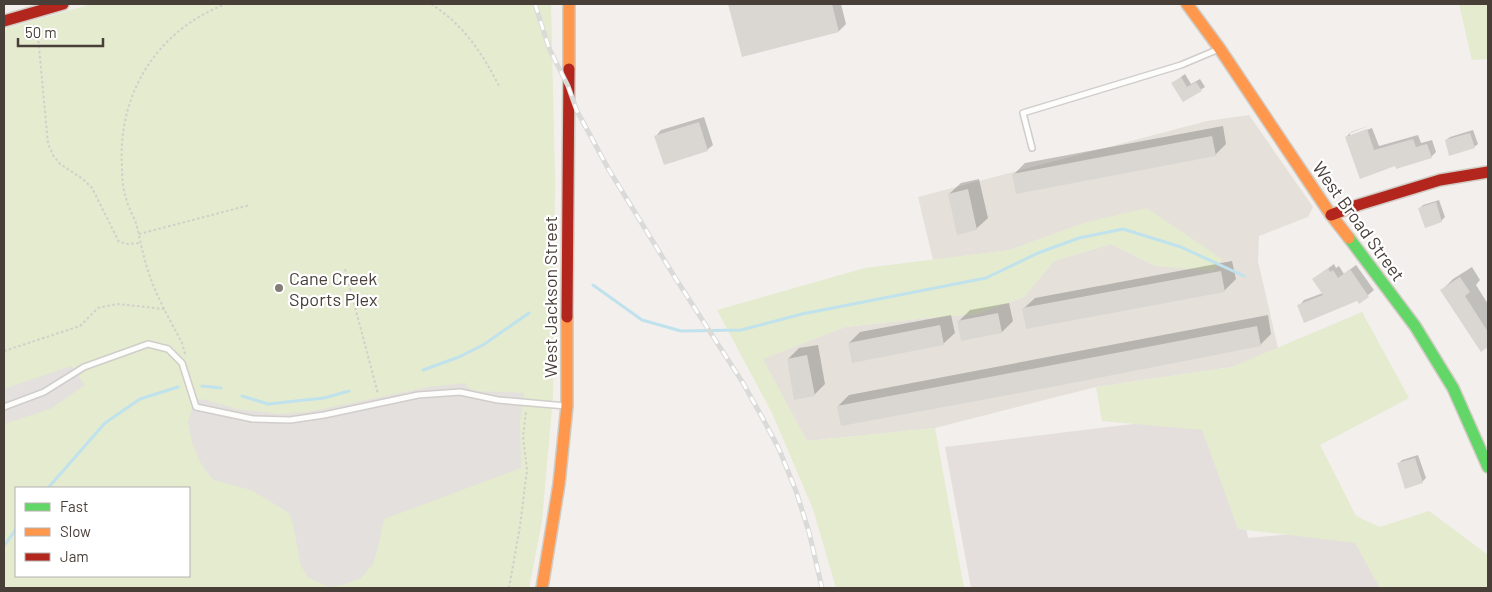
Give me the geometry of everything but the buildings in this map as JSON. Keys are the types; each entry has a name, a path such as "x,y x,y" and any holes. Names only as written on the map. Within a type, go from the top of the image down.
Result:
{"street":[{"path":"4,21 63,4"},
{"name":"West Jackson Street","path":"542,588 559,484 567,406 569,4"},
{"name":"West Broad Street","path":"1187,4 1220,49 1331,215 1415,326 1453,388 1488,467"},
{"path":"1331,215 1440,180 1488,172"}],"lane":[{"path":"1032,148 1023,113 1181,66 1220,49"},
{"path":"4,407 44,392 84,367 148,344 168,349 182,363 196,406 254,419 290,420 324,415 418,395 460,392 498,400 567,406"}],"path":[{"path":"186,357 182,344 149,272 139,234 125,198 121,150 122,129 134,91 151,60 164,45 196,17 226,4"},
{"path":"431,4 456,21 469,36 500,88"},
{"path":"38,36 48,144 52,155 60,164 83,179 92,188 119,242 128,244 141,243"},
{"path":"139,234 250,205"},
{"path":"345,269 379,399"},
{"path":"4,351 80,326 98,308 117,304 165,309"},
{"path":"508,588 520,526 527,470 522,437 527,408"}],"shaded area":[{"path":"1249,115 1313,207 1308,217 1259,236 1258,261 1278,348 1232,367 1096,387 935,428 807,441 762,359 845,327 977,314 1024,297 1054,261 1111,244 1156,266 1087,222 1010,250 933,260 918,197 1207,121"},
{"path":"71,366 85,385 50,409 4,424 4,389"},
{"path":"466,383 467,387 475,391 524,393 520,422 521,468 384,519 373,564 361,578 343,585 328,587 308,577 301,566 290,514 251,490 214,480 199,460 192,442 188,422 195,399 206,400 237,409 280,414 308,412 429,387"},
{"path":"1223,413 1248,538 1364,527 1383,588 971,588 945,447"}],"green space":[{"name":"Cane Creek Sports Plex","path":"92,4 551,4 555,179 553,396 542,521 529,588 4,588 4,29"},
{"path":"1459,4 1488,4 1488,59 1472,60"},
{"path":"1147,208 1222,259 1213,271 1156,266 1111,244 1054,261 1024,297 977,314 845,327 763,359 807,441 935,428 964,588 836,588 813,509 772,413 717,310 865,268 1010,250 1087,222"},
{"path":"1362,312 1409,398 1320,445 1356,516 1380,527 1429,511 1488,555 1488,588 1380,588 1355,543 1238,529 1202,430 1102,421 1096,387 1232,367"}],"waterway":[{"path":"593,285 642,320 681,331 741,330 802,314 986,278 1038,253 1079,238 1123,229 1181,247 1244,276"},
{"path":"423,370 459,357 483,345 529,313"},
{"path":"202,386 221,388"},
{"path":"49,487 105,423 140,399 178,387"},
{"path":"242,396 268,404 324,398 349,391"},
{"path":"4,546 15,530"}],"railway":[{"path":"535,4 549,48 568,86 577,111 609,170 743,383 779,449 796,491 809,532 822,588"}],"traffic: fast":[{"path":"1349,238 1415,326 1453,388 1488,467"}],"traffic: slow":[{"path":"569,4 569,69"},
{"path":"1187,4 1220,49 1331,215 1349,238"},
{"path":"542,588 559,484 567,406 567,317"}],"traffic: jam":[{"path":"4,21 63,4"},
{"path":"567,317 569,69"},
{"path":"1331,215 1440,180 1488,172"}],"place":[{"name":"Cane Creek Sports Plex","path":"279,288"}]}
